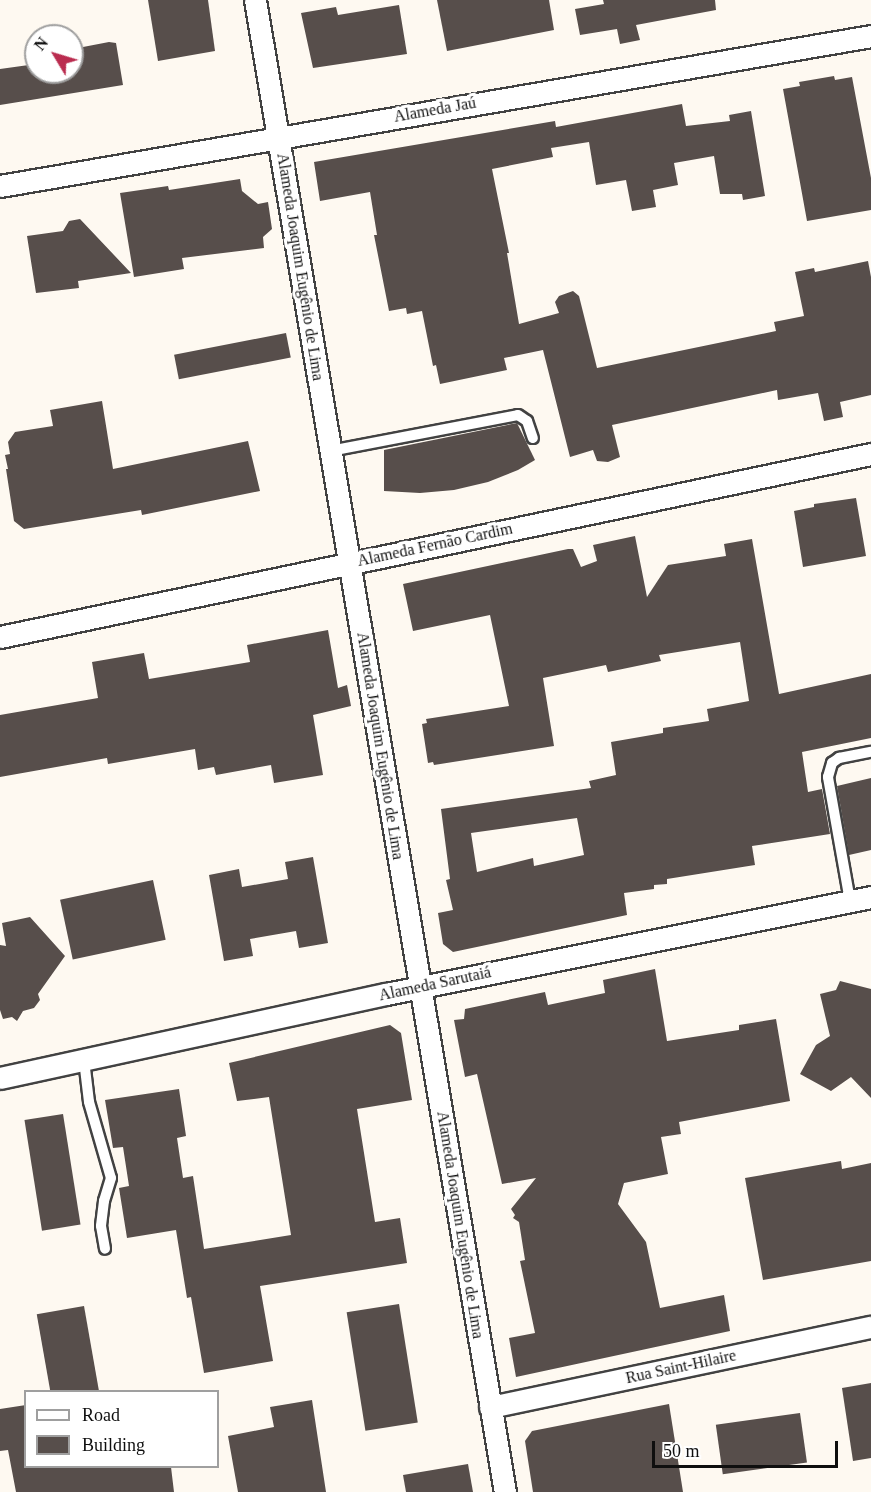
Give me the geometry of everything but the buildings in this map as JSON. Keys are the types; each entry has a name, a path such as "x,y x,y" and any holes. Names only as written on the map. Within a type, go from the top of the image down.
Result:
{"street":[{"name":"Alameda Joaquim Eugênio de Lima","path":"255,0 505,1492"},
{"name":"Alameda Jaú","path":"0,186 871,36"},
{"name":"Alameda Fernão Cardim","path":"0,637 871,454"},
{"name":"Alameda Sarutaiá","path":"0,1078 420,987 871,897"},
{"name":"Rua Saint-Hilaire","path":"490,1407 871,1327"}],"lane":[{"path":"330,451 518,415 527,421 533,438"},
{"path":"850,901 828,777 832,763 839,758 871,752"},
{"path":"84,1060 89,1101 111,1178 104,1201 101,1226 105,1249"}]}
